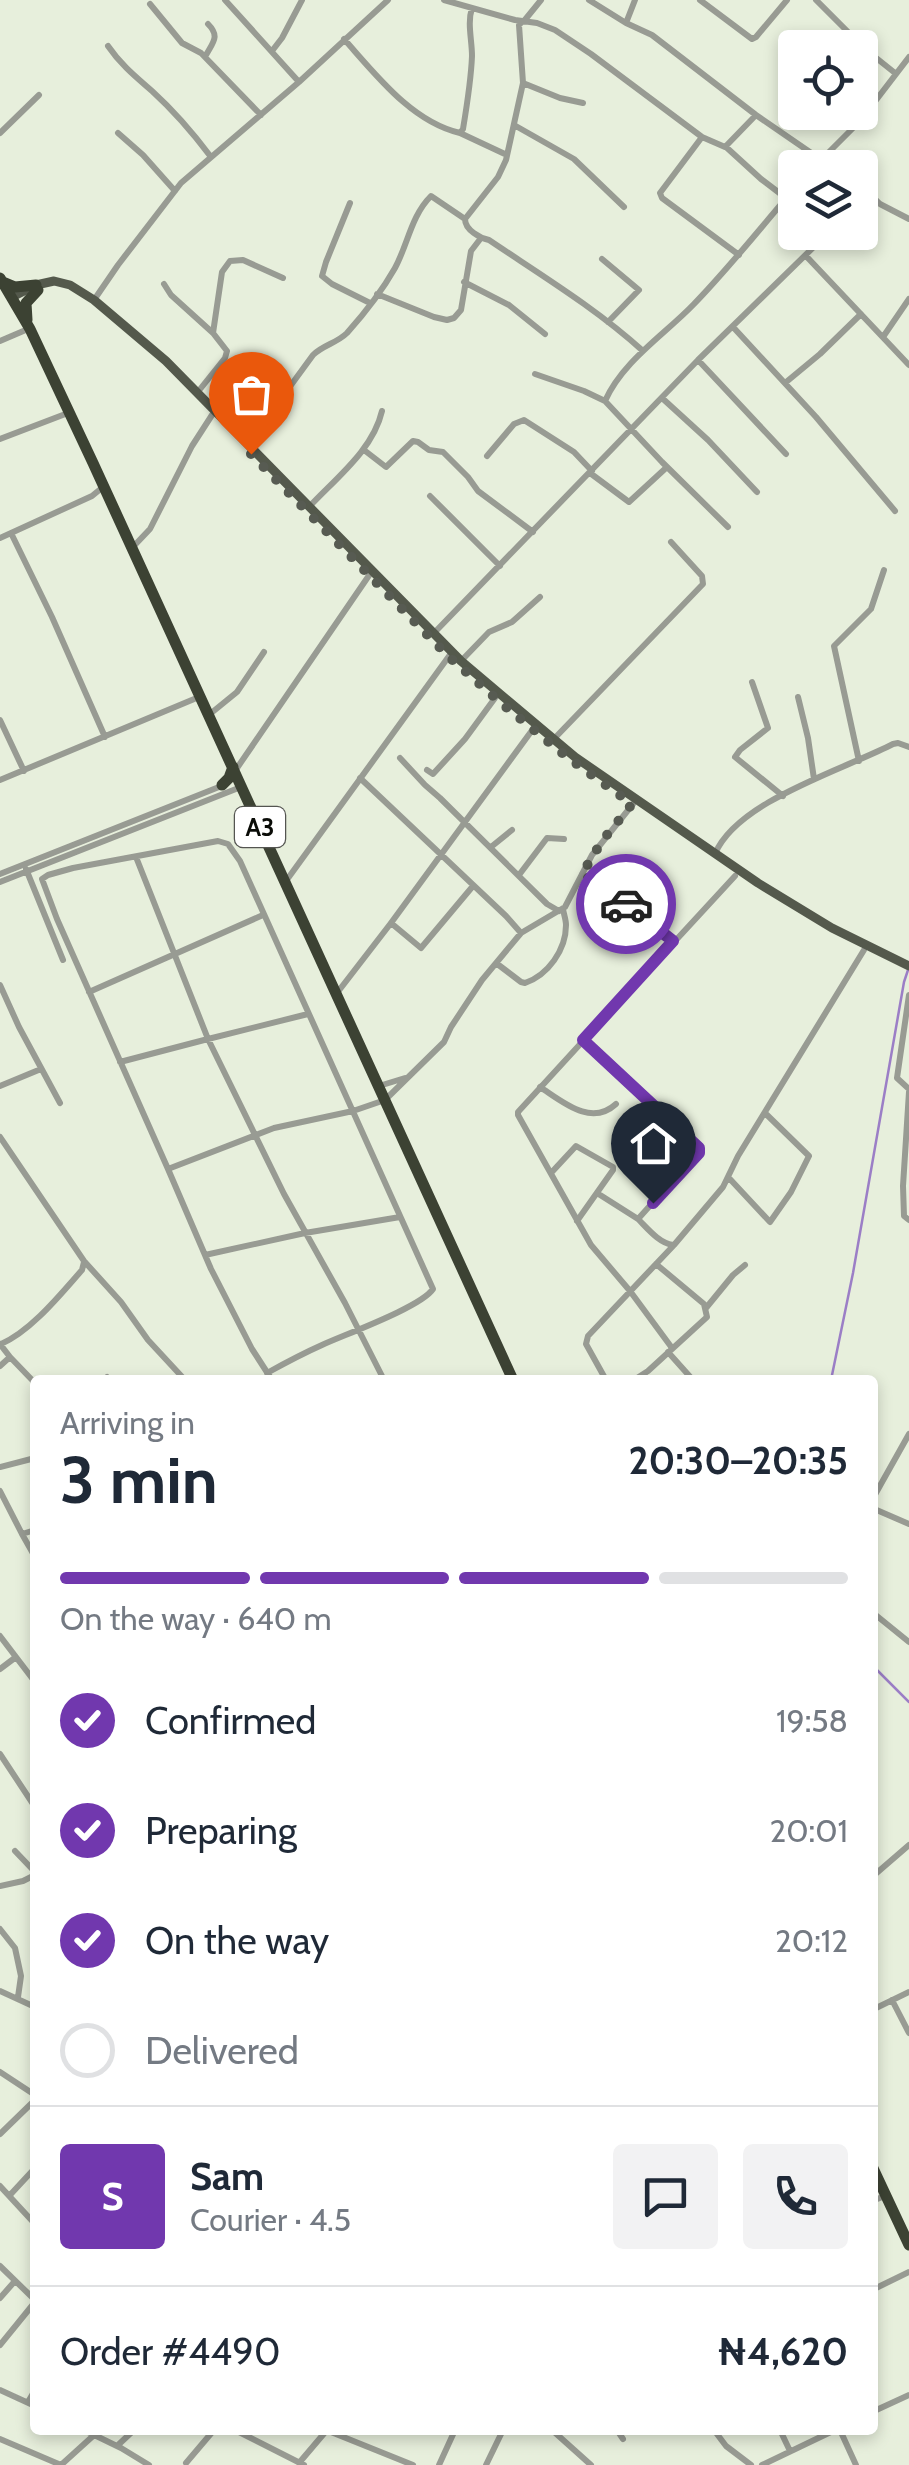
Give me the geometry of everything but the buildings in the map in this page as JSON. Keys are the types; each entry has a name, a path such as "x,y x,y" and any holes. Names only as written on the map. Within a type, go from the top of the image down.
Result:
{"highway":[{"path":"1,280 16,287 37,288"},
{"name":"A3","path":"1,280 30,329 106,491 511,1375"},
{"path":"30,329 25,306 37,288"},
{"path":"225,788 228,778 239,780"},
{"path":"225,788 239,780"},
{"path":"878,2178 908,2239"}],"main road":[{"path":"14,299 45,282 63,282 94,300 166,361 434,633 450,654 552,741 632,804 735,876 810,922 909,969"},
{"path":"37,288 64,287 97,308 160,362 450,654 533,729 715,855 832,928 909,969"}],"street":[{"path":"225,0 299,82"},
{"path":"272,51 302,0"},
{"path":"94,300 175,191 388,0"},
{"path":"444,0 555,30 702,137 726,147 778,192"},
{"path":"465,219 498,176 507,155 516,129 523,83 519,25 541,0"},
{"path":"589,0 652,35 807,150"},
{"path":"626,23 635,0"},
{"path":"700,0 752,38 787,0"},
{"path":"816,0 895,73"},
{"path":"150,4 182,44 205,57 261,115"},
{"path":"460,133 470,92 472,8"},
{"path":"205,57 215,36 208,24"},
{"path":"344,39 415,111 435,124 507,155"},
{"path":"108,46 137,81 193,133 210,157"},
{"path":"878,95 909,57"},
{"path":"523,83 584,103"},
{"path":"0,133 40,95"},
{"path":"726,147 756,116"},
{"path":"516,129 574,159 624,207"},
{"path":"830,150 851,130"},
{"path":"118,133 175,191"},
{"path":"702,137 660,193 739,255"},
{"path":"248,444 313,355 340,339 377,294 395,268 415,218 429,197 434,196 465,219 481,238 608,322 644,351"},
{"path":"878,202 909,219"},
{"path":"350,204 323,278 370,303"},
{"path":"605,401 610,389 644,351 695,303 778,208"},
{"path":"377,294 451,320 461,310 471,251 481,238"},
{"path":"434,633 698,360 812,250"},
{"path":"806,256 909,365"},
{"path":"602,259 639,290 608,322"},
{"path":"213,333 222,272 230,261 244,260 284,278"},
{"path":"464,282 509,305 545,334"},
{"path":"164,284 213,333 227,353 197,392"},
{"path":"882,337 909,299"},
{"path":"786,383 861,314"},
{"path":"733,327 895,511"},
{"path":"0,341 30,329"},
{"path":"698,360 786,454"},
{"path":"535,374 605,401 728,526"},
{"path":"662,398 757,492"},
{"path":"309,506 364,450 382,411"},
{"path":"0,439 69,412"},
{"path":"132,548 150,529 212,414"},
{"path":"487,456 514,424 524,420 574,452 591,472 629,502 667,467"},
{"path":"364,450 386,467 413,442 443,452 478,491 533,532"},
{"path":"0,538 106,491"},
{"path":"430,496 500,566"},
{"path":"11,533 104,737"},
{"path":"552,741 703,584 702,576 671,542"},
{"path":"239,780 368,570"},
{"path":"859,760 834,649 835,643 871,609 884,570"},
{"path":"461,661 490,632 512,622 540,598"},
{"path":"209,714 237,692 264,652"},
{"path":"286,882 450,654"},
{"path":"752,682 768,728 735,757 783,796"},
{"path":"0,780 200,696"},
{"path":"798,697 814,779"},
{"path":"427,770 434,774 444,764 495,698"},
{"path":"0,720 24,770"},
{"path":"336,993 533,729"},
{"path":"715,855 734,826 783,796 892,744 909,747"},
{"path":"400,758 566,925 560,951 538,977 521,982 496,963"},
{"path":"360,778 520,933"},
{"path":"0,874 225,788"},
{"path":"168,1169 274,1128 385,1100 444,1042 458,1016 520,933 556,911 602,841 632,804"},
{"path":"491,847 512,830"},
{"path":"519,875 547,838 564,840"},
{"path":"269,1375 205,1255 43,886 42,879 56,872 203,843 228,844 240,860 433,1291 321,1345 273,1375"},
{"path":"136,857 208,1039 382,1375"},
{"path":"0,882 25,867"},
{"path":"25,867 63,960"},
{"path":"582,874 673,941"},
{"path":"689,1375 576,1222 517,1114 735,876"},
{"path":"391,923 421,948 473,886"},
{"path":"89,992 263,915"},
{"path":"603,1375 585,1342 597,1324 723,1188 735,1160 864,950"},
{"path":"0,985 60,1104"},
{"path":"909,995 897,1078 909,1090 903,1186 904,1217 909,1220"},
{"path":"120,1062 308,1014"},
{"path":"583,1040 700,1150 638,1220"},
{"path":"0,1086 41,1069"},
{"path":"378,1086 406,1078"},
{"path":"540,1087 590,1114 604,1112 616,1104"},
{"path":"728,1178 770,1222 791,1192 809,1156 764,1113"},
{"path":"0,1138 86,1267 121,1302 148,1340 180,1375"},
{"path":"550,1172 578,1146 614,1168 576,1222"},
{"path":"597,1192 671,1247"},
{"path":"205,1255 400,1217"},
{"path":"642,1375 705,1320 707,1314 706,1308 656,1264"},
{"path":"706,1308 745,1264"},
{"path":"0,1366 4,1349 86,1267"},
{"path":"4,1349 30,1378"},
{"path":"878,1489 909,1434"},
{"path":"0,1467 30,1459"},
{"path":"0,1491 30,1549"},
{"path":"878,1511 909,1524"},
{"path":"22,1534 30,1532"},
{"path":"878,1617 909,1642"},
{"path":"0,1636 30,1675"},
{"path":"0,1669 16,1657"},
{"path":"0,1754 30,1800"},
{"path":"878,1873 909,1845"},
{"path":"15,1851 30,1868"},
{"path":"0,1886 30,1876"},
{"path":"0,1929 16,1948 21,1976 16,1994"},
{"path":"0,1990 30,2004"},
{"path":"878,2007 909,1992"},
{"path":"892,2000 909,2033"},
{"path":"0,2072 30,2093"},
{"path":"0,2134 30,2102"},
{"path":"10,2195 30,2173"},
{"path":"0,2186 30,2218"},
{"path":"878,2199 886,2195"},
{"path":"0,2266 30,2296"},
{"path":"878,2287 909,2272"},
{"path":"0,2298 14,2281"},
{"path":"0,2345 30,2307"},
{"path":"0,2390 30,2404"},
{"path":"878,2409 909,2395"},
{"path":"117,2446 129,2435"},
{"path":"186,2462 210,2435"},
{"path":"244,2435 301,2464 322,2435"},
{"path":"254,2440 256,2435"},
{"path":"338,2435 413,2465"},
{"path":"442,2464 453,2435"},
{"path":"486,2465 501,2435"},
{"path":"558,2435 591,2465"},
{"path":"620,2435 623,2439"},
{"path":"718,2435 750,2465"},
{"path":"782,2435 790,2451"},
{"path":"762,2465 824,2435"},
{"path":"835,2435 856,2465"},
{"path":"0,2439 61,2465 94,2436 149,2465"}],"waterway":[{"path":"832,1375 908,970"},
{"path":"878,1671 909,1702"}],"way so far":[{"path":"251,454 448,656 567,757 632,804 582,874 626,904"}],"route":[{"path":"626,904 673,941 583,1040 700,1150 653,1203"}]}
